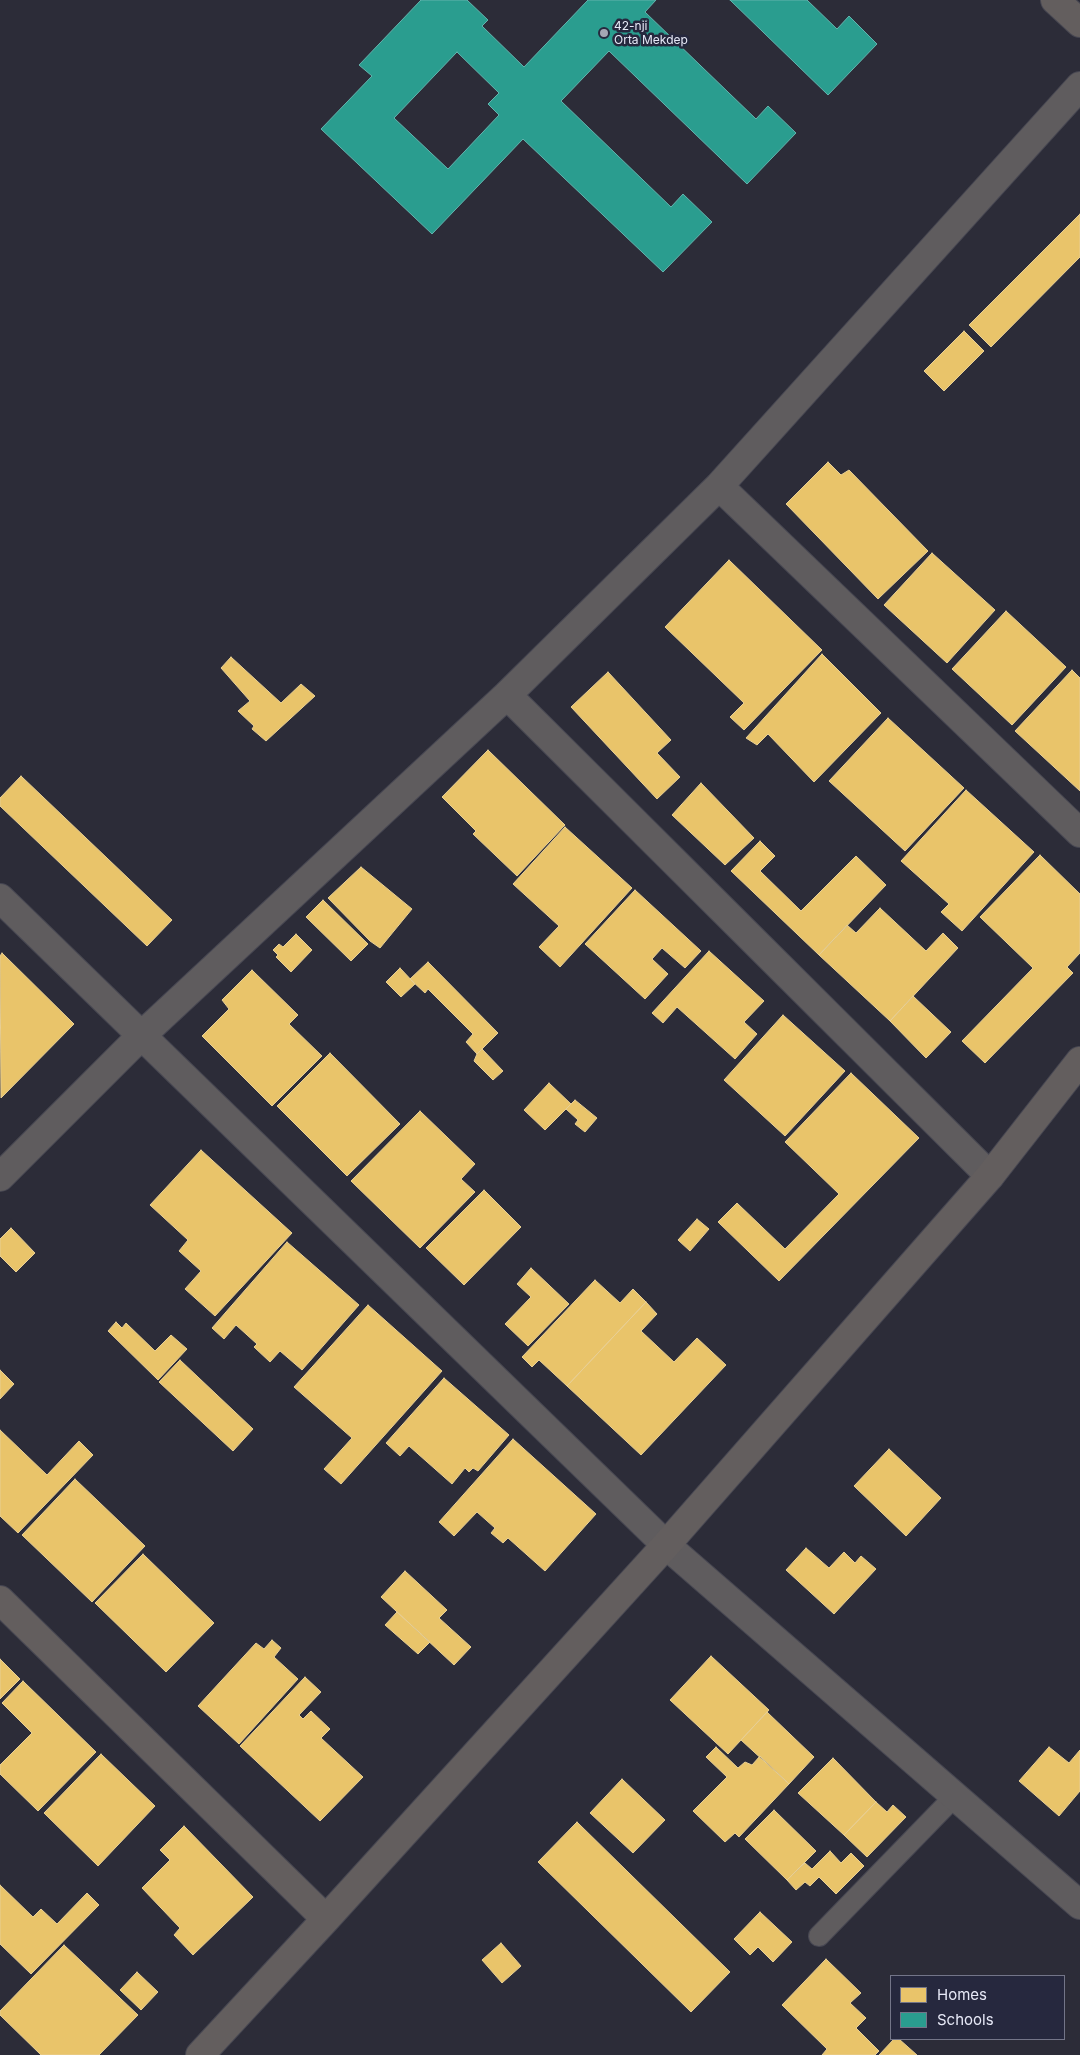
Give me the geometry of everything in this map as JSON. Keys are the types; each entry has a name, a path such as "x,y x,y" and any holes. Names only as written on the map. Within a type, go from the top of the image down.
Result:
{"street":[{"path":"1055,0 1080,23"},
{"path":"0,1178 142,1035 508,695 718,486 1080,86"},
{"path":"718,486 1080,833"},
{"path":"508,695 990,1176"},
{"path":"0,898 666,1545 1080,1905"},
{"path":"200,2055 326,1920 666,1545 990,1176 1080,1061"},
{"path":"0,1600 326,1920"}],"lane":[{"path":"819,1936 955,1796"}],"building: Homes":[{"path":"1080,214 1080,257 991,347 969,325"},
{"path":"964,331 984,351 944,391 924,371"},
{"path":"828,462 841,475 849,470 928,551 878,599 786,504"},
{"path":"932,553 995,610 947,663 884,605"},
{"path":"729,560 822,650 744,730 730,717 744,703 665,627"},
{"path":"1006,611 1066,667 1012,725 952,669"},
{"path":"822,654 881,713 814,782 768,734 757,745 746,738"},
{"path":"231,657 281,703 301,684 315,696 266,741 252,729 254,726 238,711 250,701 221,668"},
{"path":"1072,670 1080,678 1080,791 1015,731"},
{"path":"608,672 671,740 657,753 680,777 657,799 571,707"},
{"path":"888,718 964,788 905,851 829,781"},
{"path":"488,750 565,825 517,876 473,834 476,831 442,797"},
{"path":"21,776 172,920 147,946 0,806 0,798"},
{"path":"701,783 754,838 725,865 672,815"},
{"path":"966,790 1034,852 962,931 941,912 949,904 901,861"},
{"path":"565,827 632,888 560,967 539,947 559,926 513,884"},
{"path":"760,841 775,856 760,871 801,911 856,856 886,885 819,955 731,871"},
{"path":"1040,855 1080,894 1080,953 1067,967 1073,973 985,1063 962,1041 1033,968 980,917"},
{"path":"361,867 412,909 380,948 370,941 328,898"},
{"path":"635,890 701,951 685,968 662,948 652,959 668,974 645,999 585,944"},
{"path":"323,900 368,944 351,961 306,917"},
{"path":"880,908 926,951 943,933 958,948 890,1021 819,955 847,925 856,933"},
{"path":"296,934 312,950 291,972 276,957 278,955 273,950 279,944 283,947"},
{"path":"709,951 764,1001 744,1022 757,1034 735,1059 677,1007 663,1023 652,1013"},
{"path":"2,953 74,1024 1,1098 0,956"},
{"path":"428,962 498,1033 477,1054 466,1042 473,1034 428,989 425,993 410,979"},
{"path":"400,968 415,984 401,997 386,982"},
{"path":"252,970 298,1015 289,1024 322,1056 272,1106 202,1036 229,1009 222,1000"},
{"path":"913,996 951,1032 926,1058 890,1021"},
{"path":"783,1015 845,1071 785,1136 724,1080"},
{"path":"482,1049 503,1071 493,1080 474,1061"},
{"path":"330,1053 400,1124 347,1176 277,1106"},
{"path":"851,1073 919,1138 779,1281 718,1222 737,1203 785,1249 839,1194 785,1142"},
{"path":"549,1083 571,1104 545,1130 524,1110"},
{"path":"575,1100 597,1118 585,1132 575,1124 578,1120 566,1109"},
{"path":"420,1111 475,1164 461,1179 475,1192 420,1248 351,1181"},
{"path":"201,1150 292,1233 215,1316 185,1289 201,1271 179,1251 188,1240 150,1205"},
{"path":"484,1190 521,1227 464,1285 426,1248"},
{"path":"697,1219 709,1229 690,1251 678,1240"},
{"path":"11,1228 35,1253 16,1272 0,1256 0,1239"},
{"path":"287,1242 359,1305 302,1370 280,1351 270,1362 254,1347 257,1344 236,1325 224,1339 212,1328"},
{"path":"531,1268 569,1304 528,1346 505,1324 531,1297 517,1284"},
{"path":"595,1280 620,1303 633,1289 646,1302 567,1386 539,1360 532,1367 522,1357"},
{"path":"646,1302 657,1314 641,1331 674,1362 697,1338 726,1365 641,1455 567,1386"},
{"path":"368,1305 442,1371 341,1484 324,1469 352,1438 294,1387"},
{"path":"116,1322 122,1328 126,1323 155,1351 171,1335 187,1349 158,1380 108,1331"},
{"path":"180,1360 253,1429 233,1451 159,1382"},
{"path":"0,1370 14,1384 0,1399"},
{"path":"444,1378 509,1435 478,1471 473,1468 469,1472 465,1468 452,1484 409,1446 400,1456 386,1443"},
{"path":"0,1430 47,1475 79,1441 93,1455 18,1533 0,1516"},
{"path":"513,1439 596,1514 545,1571 508,1538 503,1543 491,1533 495,1528 477,1512 454,1536 439,1522"},
{"path":"889,1449 941,1498 906,1536 854,1486"},
{"path":"75,1479 145,1546 92,1602 22,1535"},
{"path":"806,1548 829,1568 844,1552 855,1563 861,1556 876,1569 834,1614 786,1570"},
{"path":"143,1554 214,1623 166,1672 95,1603"},
{"path":"405,1571 447,1610 439,1618 471,1647 454,1665 381,1597"},
{"path":"397,1612 430,1642 418,1654 385,1625"},
{"path":"272,1640 281,1648 274,1657 298,1679 239,1744 198,1706 256,1643 264,1649"},
{"path":"711,1656 769,1710 728,1754 670,1700"},
{"path":"0,1659 20,1679 0,1699"},
{"path":"305,1677 321,1692 299,1715 303,1719 311,1711 330,1729 321,1738 363,1777 320,1821 240,1746"},
{"path":"23,1681 96,1752 38,1811 0,1774 0,1765 32,1733 2,1703"},
{"path":"767,1712 814,1757 789,1784 741,1740"},
{"path":"716,1747 738,1768 745,1762 752,1765 760,1756 789,1784 739,1837 735,1833 725,1842 693,1811 727,1777 706,1757"},
{"path":"1049,1747 1069,1763 1080,1750 1080,1791 1059,1816 1019,1781"},
{"path":"101,1754 155,1806 98,1866 44,1813"},
{"path":"833,1758 876,1802 844,1835 798,1793"},
{"path":"622,1779 665,1820 633,1853 590,1813"},
{"path":"876,1802 887,1812 893,1805 906,1817 867,1857 844,1835"},
{"path":"774,1810 816,1851 787,1880 745,1839"},
{"path":"577,1822 730,1972 691,2012 538,1862"},
{"path":"184,1826 253,1897 193,1955 174,1935 180,1928 142,1888 170,1860 160,1850"},
{"path":"830,1851 841,1863 851,1853 864,1866 836,1894 819,1877 810,1886 805,1882 796,1890 787,1880 805,1863 812,1869"},
{"path":"0,1885 33,1917 41,1909 57,1924 87,1893 99,1905 31,1974 0,1944"},
{"path":"760,1912 792,1942 773,1962 758,1947 750,1955 734,1939"},
{"path":"501,1943 521,1966 502,1983 482,1960"},
{"path":"64,1945 138,2015 99,2055 41,2055 0,2015 0,2011"},
{"path":"826,1959 861,1993 850,2003 866,2018 856,2028 879,2051 875,2055 822,2055 827,2049 782,2005"},
{"path":"137,1972 158,1992 141,2010 120,1990"},
{"path":"893,2040 900,2040 917,2055 879,2055"}],"building: Schools":[{"path":"421,0 467,0 488,20 482,26 524,67 588,0 656,0 645,12 756,119 768,106 796,133 747,184 609,51 561,101 671,207 683,194 712,222 663,272 523,139 432,234 321,129 372,76 359,65","holes":["457,52 499,93 488,104 499,115 448,169 394,118"]},
{"path":"730,0 807,0 837,29 849,16 877,44 828,95"}],"place":[{"name":"42-nji Orta Mekdep","path":"604,33"}]}
